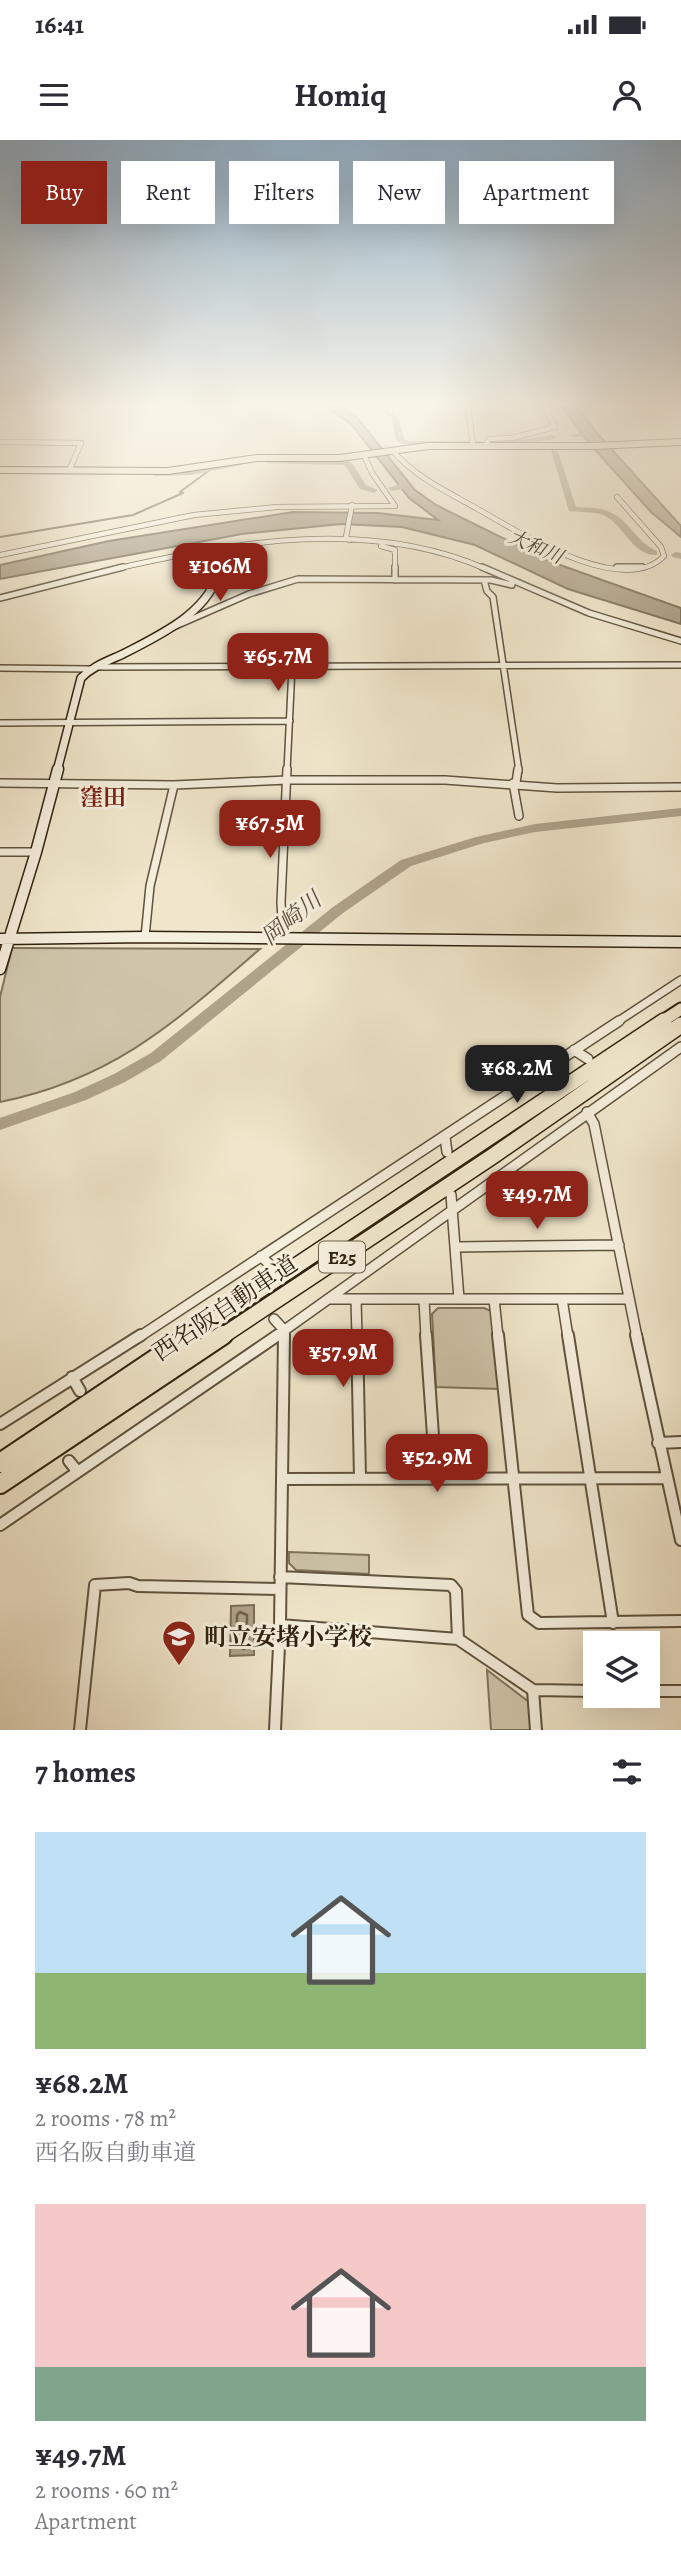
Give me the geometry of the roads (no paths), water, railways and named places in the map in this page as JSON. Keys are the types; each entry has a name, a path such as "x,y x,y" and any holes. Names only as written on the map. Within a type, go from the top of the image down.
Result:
{"highway":[{"name":"西名阪自動車道","path":"0,1463 681,1009"},
{"name":"西名阪自動車道","path":"0,1484 493,1156 681,1025"}],"street":[{"path":"0,555 185,516 277,507 384,507 396,504 378,481"},
{"path":"429,481 546,549 575,561 597,566 643,568 658,563 664,556 661,547 617,497"},
{"path":"346,539 351,506"},
{"path":"346,539 395,550 394,580"},
{"path":"0,598 139,564 225,548 285,541 346,539 443,553 614,622 681,641"},
{"path":"170,629 213,590 225,548"},
{"path":"0,969 4,939 36,852 81,678 92,668 249,594 299,579 491,580 541,594"},
{"path":"484,580 487,591 493,597 504,666 519,773 515,783 519,816"},
{"path":"0,668 681,665"},
{"path":"283,940 281,902 292,667"},
{"path":"0,723 290,722"},
{"path":"0,783 174,785 287,780 515,783 557,788 681,787"},
{"path":"145,937 150,886 174,785"},
{"path":"0,852 36,852"},
{"path":"4,939 145,937 681,942"},
{"path":"0,1424 172,1317 681,980"},
{"path":"0,1525 451,1213 587,1112 596,1099 681,1047"},
{"path":"574,1050 588,1059"},
{"path":"587,1112 594,1124 658,1443 681,1540"},
{"path":"445,1137 447,1153"},
{"path":"451,1195 459,1299"},
{"path":"456,1247 619,1245"},
{"path":"261,1256 274,1269"},
{"path":"327,1299 629,1299"},
{"path":"356,1299 360,1478"},
{"path":"494,1299 528,1615 539,1623 681,1621"},
{"path":"562,1299 613,1623"},
{"path":"424,1300 436,1479"},
{"path":"274,1319 284,1330 280,1625 275,1730"},
{"path":"72,1377 80,1391"},
{"path":"658,1443 681,1442"},
{"path":"69,1461 77,1471"},
{"path":"282,1479 667,1478"},
{"path":"80,1730 95,1585 451,1585 456,1591 458,1639"},
{"path":"280,1625 458,1639 533,1690 583,1690"},
{"path":"533,1690 536,1730"},
{"path":"660,1691 681,1691"}],"water":[{"path":"396,481 408,481 415,490 436,505 549,561 681,608 681,624 568,589 475,545 402,527 341,524 242,534 0,579 0,565 109,541 293,512 378,513 438,520 409,498"},
{"path":"623,481 640,481 681,526 681,537 651,512"},
{"path":"254,1605 254,1655 230,1656 231,1606"}],"waterway":[{"path":"0,537 133,515 183,493 180,492 195,481"},
{"path":"359,481 363,487 374,490"},
{"path":"563,481 572,509 606,514 617,520 642,547 654,553"},
{"path":"392,488 404,486"},
{"path":"676,555 681,556"},
{"name":"岡崎川","path":"0,1124 81,1096 156,1057 338,910 406,863 481,840 535,828 681,812"}],"place":[{"name":"町立安堵小学校","path":"179,1667"}],"district":[{"name":"窪田","path":"103,797"}],"water label":[{"name":"大和川","path":"536,546"}]}
